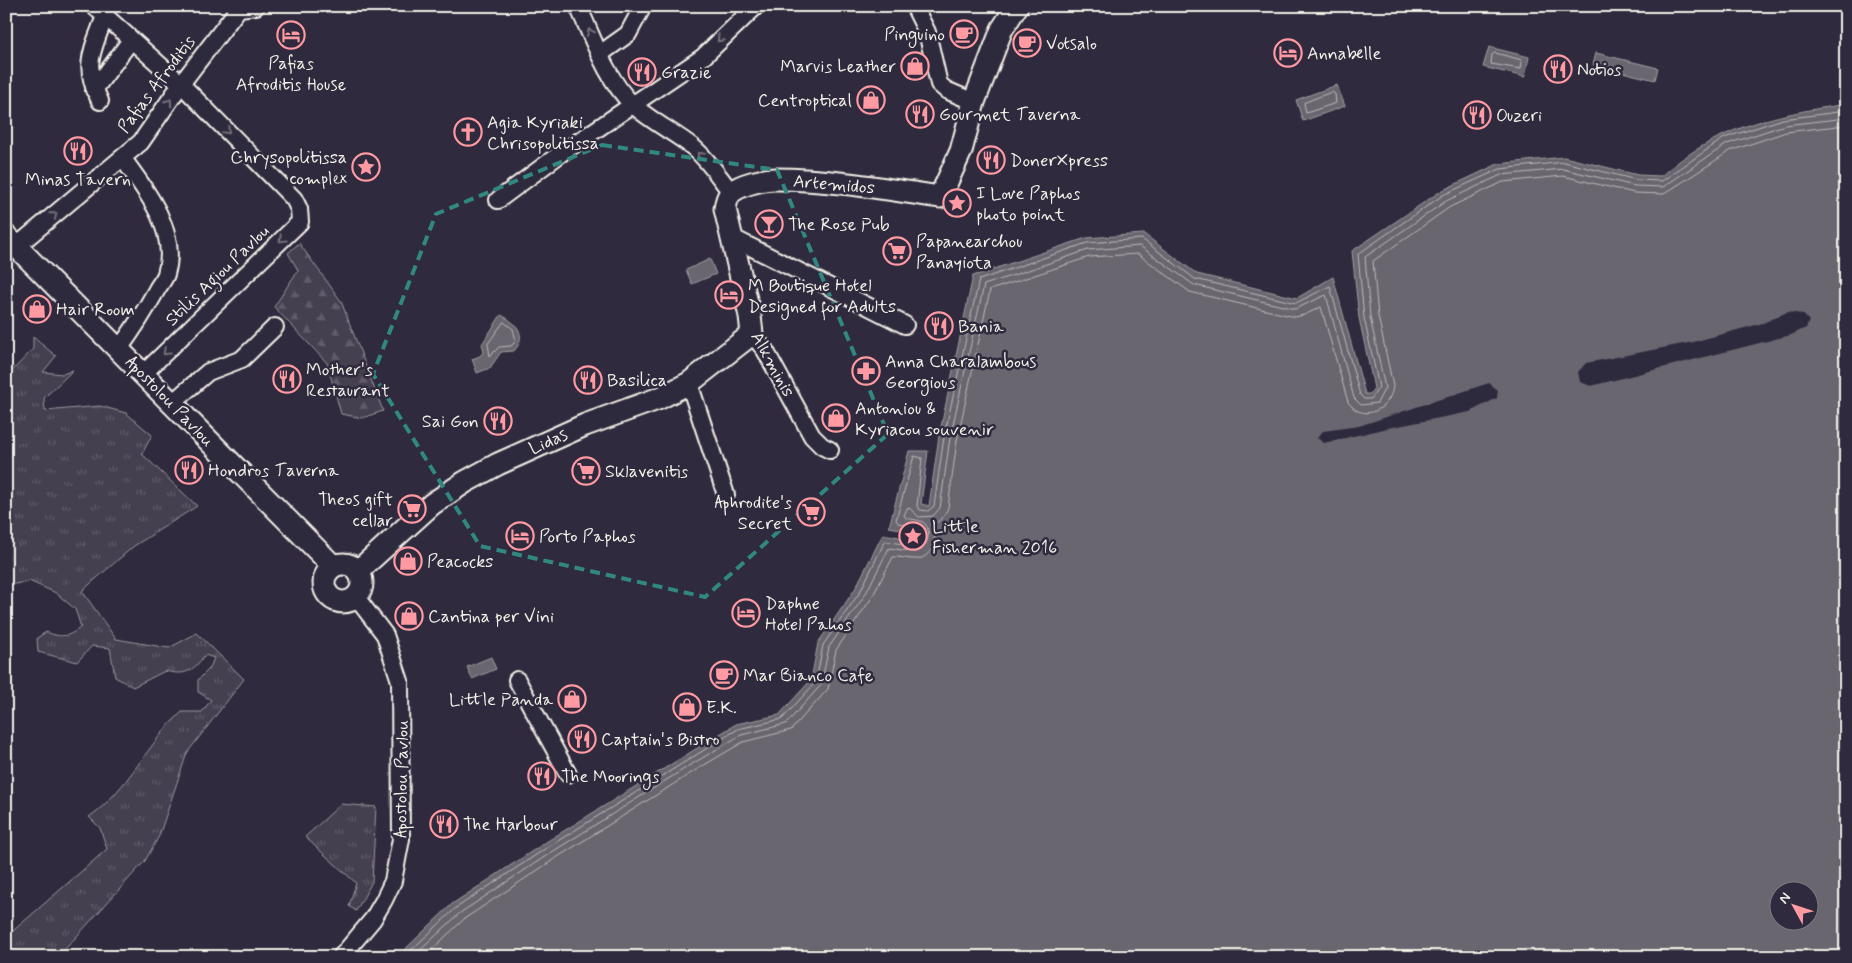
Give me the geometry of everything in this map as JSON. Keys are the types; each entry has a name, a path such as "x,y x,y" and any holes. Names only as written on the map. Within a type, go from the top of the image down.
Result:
{"main road":[{"path":"974,102 1002,29 1017,6"},
{"name":"Artemidos","path":"731,192 742,187 774,179 881,188 940,197 961,151 974,102"},
{"name":"Alkminis","path":"731,192 725,209 750,316 752,334"},
{"name":"Apostolou Pavlou","path":"11,241 333,566"},
{"name":"Lidas","path":"358,571 432,504 465,482 498,464 585,425 660,398 689,383 752,334"},
{"path":"344,563 358,571 362,583 356,597 341,602 327,595 324,579 333,566 344,563"}],"street":[{"path":"578,6 600,54 621,92 632,104 694,148 713,168 731,192"},
{"path":"600,54 628,34 642,6"},
{"path":"498,200 632,104 703,57 756,6"},
{"path":"914,6 927,32 939,84 946,90 974,102"},
{"name":"Pafias Afroditis","path":"11,241 123,159 141,142 181,84 245,7"},
{"path":"99,11 181,84"},
{"path":"99,11 90,58 90,82 97,96 131,40"},
{"name":"Stilis Agiou Pavlou","path":"144,374 300,222 299,209 294,199 181,84"},
{"path":"120,349 136,326 166,274 169,256 164,227 155,207 146,189 123,159"},
{"path":"731,237 905,325"},
{"path":"172,402 208,372 242,359 276,326"},
{"name":"Alkminis","path":"752,334 765,350 812,436 822,446 830,450"},
{"path":"689,383 726,495"},
{"name":"Apostolou Pavlou","path":"341,957 373,919 384,900 393,881 402,839 400,681 385,636 356,597"},
{"path":"517,680 568,774"}],"highlighted area":[{"path":"602,145 777,170 888,434 705,597 480,546 373,374 436,214"}],"green space":[{"path":"299,243 341,301 383,411 362,418 341,414 327,363 274,307 298,270 288,253"},
{"path":"33,337 56,356 43,372 63,374 73,370 44,398 45,411 100,406 126,413 152,435 142,454 197,506 134,546 82,591 116,639 169,648 197,633 244,679 187,753 159,836 145,861 58,957 6,957 6,937 107,849 100,828 89,817 103,806 127,780 158,738 182,712 202,712 211,700 198,692 198,680 210,668 214,658 205,655 188,671 178,673 165,671 133,687 115,677 110,648 92,646 77,662 38,652 37,638 46,632 65,636 81,627 75,609 56,593 29,581 6,586 6,368 12,371 33,349"},
{"path":"341,804 376,807 372,882 356,911 349,906 356,883 305,837"}],"water":[{"path":"1489,47 1529,57 1525,77 1483,67"},
{"path":"1596,53 1658,68 1655,80 1593,65"},
{"path":"1337,85 1345,106 1303,121 1296,100"},
{"path":"1841,105 1846,107 1846,957 397,957 452,904 546,842 736,724 779,715 811,680 818,643 855,589 883,534 915,540 917,532 889,527 909,451 928,451 921,504 929,506 939,436 973,276 1086,238 1144,234 1197,274 1297,298 1333,277 1365,394 1370,394 1374,388 1359,318 1352,251 1441,191 1498,164 1564,157 1638,175 1661,176 1702,146 1723,135 1745,126 1791,114"},
{"path":"710,259 716,274 692,284 686,270"},
{"path":"501,315 512,322 519,330 520,340 518,345 514,351 501,352 490,368 477,373 472,359 480,356 484,351 482,344"},
{"path":"491,657 496,669 472,679 467,667"}],"pier":[{"path":"1787,312 1803,314 1809,321 1806,328 1791,335 1591,386 1580,382 1578,372 1586,363 1693,342 1763,323"},
{"path":"1489,383 1498,390 1497,398 1470,412 1324,443 1317,438 1323,431 1359,426"}],"place":[{"name":"Pinguino","path":"964,34"},
{"name":"Pafias Afroditis House","path":"291,35"},
{"name":"Votsalo","path":"1027,43"},
{"name":"Annabelle","path":"1288,53"},
{"name":"Marvis Leather","path":"915,66"},
{"name":"Notios","path":"1558,69"},
{"name":"Grazie","path":"642,72"},
{"name":"Centroptical","path":"871,100"},
{"name":"Gourmet Taverna","path":"920,114"},
{"name":"Ouzeri","path":"1477,115"},
{"name":"Agia Kyriaki Chrisopolitissa","path":"468,132"},
{"name":"Minas Tavern","path":"78,151"},
{"name":"DonerXpress","path":"991,160"},
{"name":"Chrysopolitissa complex","path":"366,167"},
{"name":"I Love Paphos photo point","path":"957,203"},
{"name":"The Rose Pub","path":"769,224"},
{"name":"Papanearchou Panayiota","path":"897,251"},
{"name":"M Boutique Hotel Designed for Adults","path":"729,295"},
{"name":"Hair Room","path":"37,309"},
{"name":"Bania","path":"939,326"},
{"name":"Anna Charalambous Georgious","path":"866,371"},
{"name":"Mother's Restaurant","path":"287,379"},
{"name":"Basilica","path":"588,380"},
{"name":"Antoniou & Kyriacou souvenir","path":"836,418"},
{"name":"Sai Gon","path":"498,421"},
{"name":"Hondros Taverna","path":"189,470"},
{"name":"Sklavenitis","path":"586,471"},
{"name":"Theos gift cellar","path":"412,509"},
{"name":"Aphrodite's Secret","path":"811,512"},
{"name":"Porto Paphos","path":"520,536"},
{"name":"Little Fisherman 2016","path":"913,536"},
{"name":"Peacocks","path":"408,561"},
{"name":"Daphne Hotel Pahos","path":"746,613"},
{"name":"Cantina per Vini","path":"409,616"},
{"name":"Mar Bianco Cafe","path":"724,675"},
{"name":"Little Panda","path":"572,699"},
{"name":"E.K.","path":"687,707"},
{"name":"Captain's Bistro","path":"582,739"},
{"name":"The Moorings","path":"542,776"},
{"name":"The Harbour","path":"444,824"}]}
